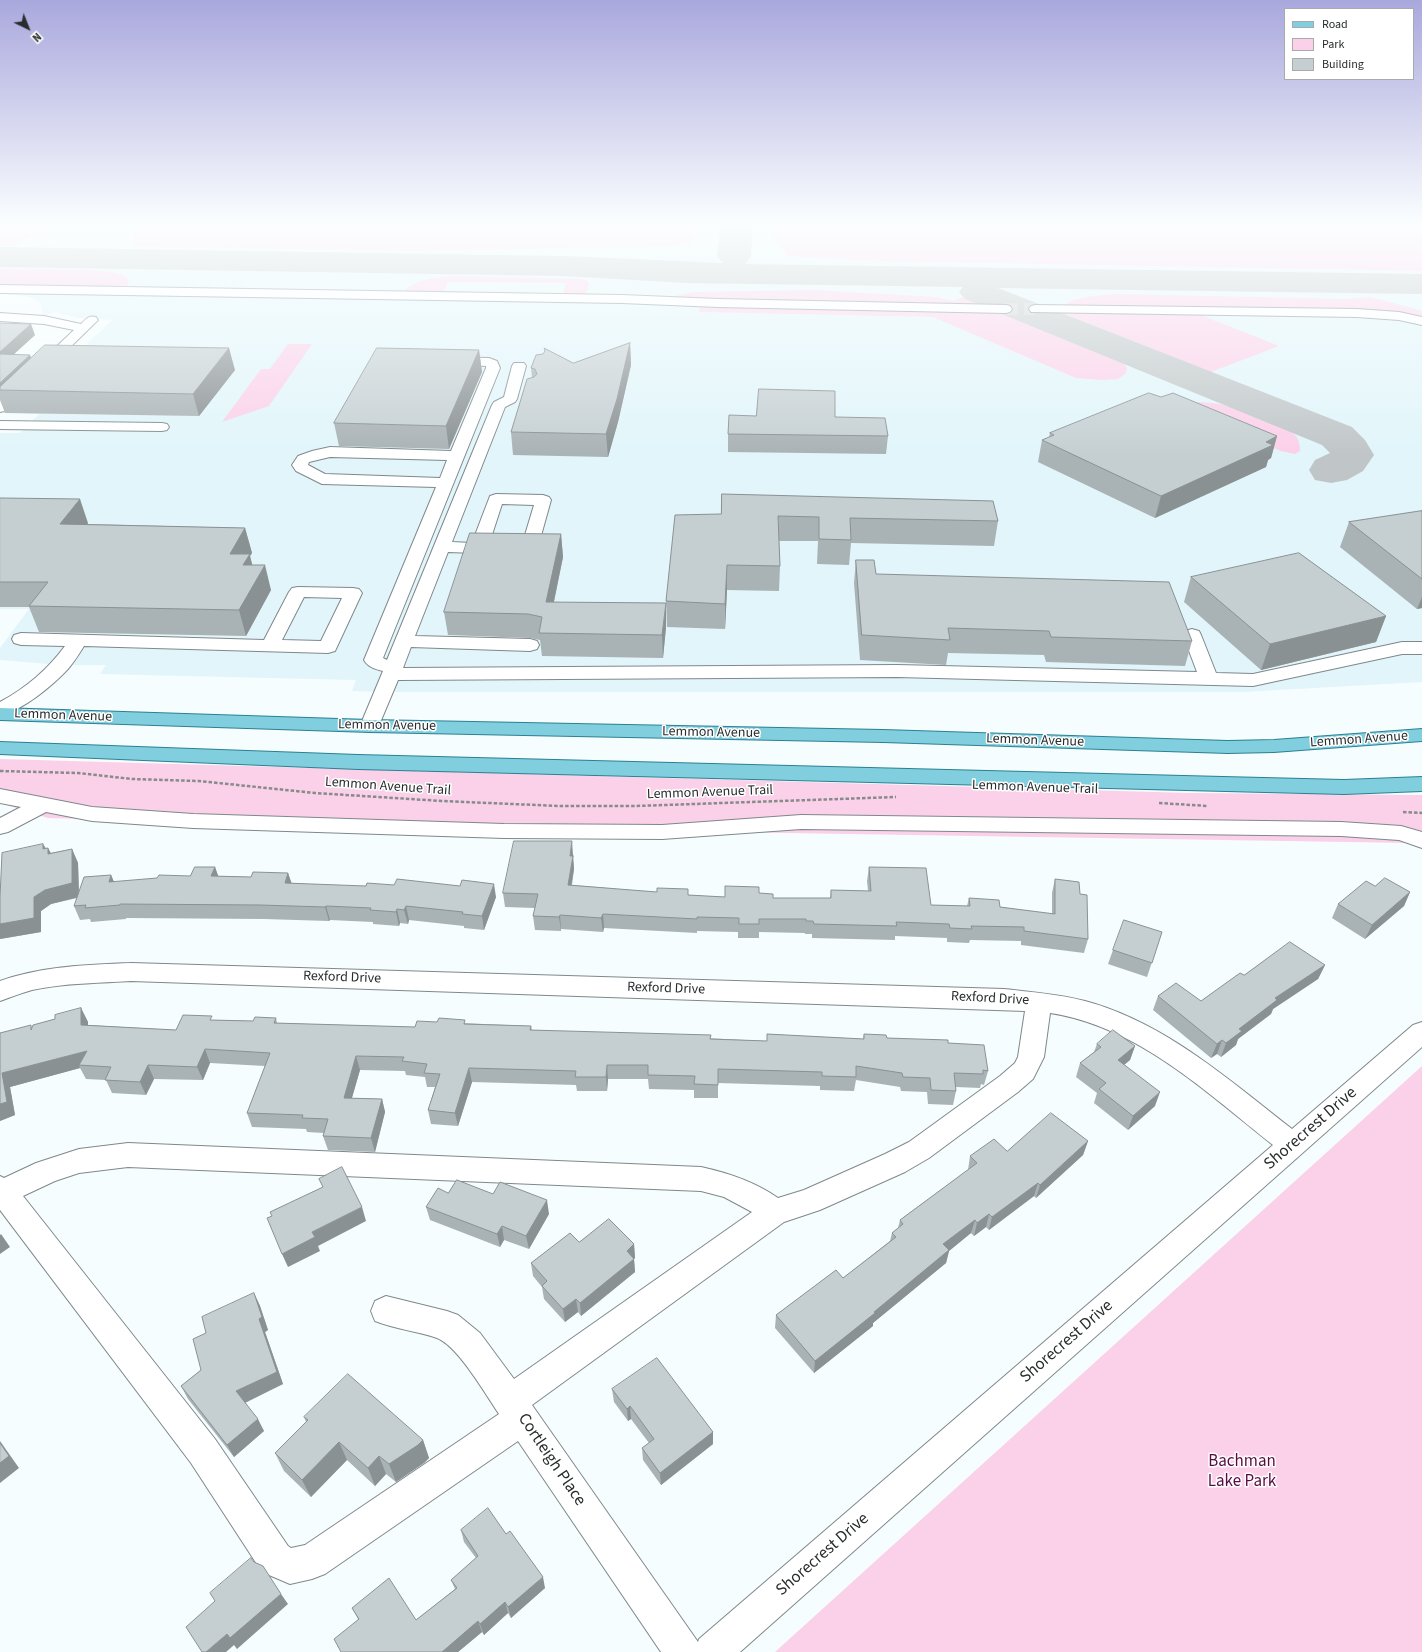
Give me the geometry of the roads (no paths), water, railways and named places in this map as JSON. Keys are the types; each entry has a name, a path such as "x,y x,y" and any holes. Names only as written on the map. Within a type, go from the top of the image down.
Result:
{"main road":[{"name":"Lemmon Avenue","path":"0,714 370,726 875,736 1228,747 1274,746 1422,735"},
{"path":"358,762 370,726"},
{"path":"0,748 358,762 1231,784 1344,786 1422,784"}],"street":[{"path":"702,302 1006,309"},
{"path":"0,306 3,309 0,317 88,324 0,408"},
{"path":"1035,309 1357,313 1394,315 1422,321"},
{"path":"436,361 489,362 492,364 493,368 374,660 392,671 897,671 1253,680 1402,648 1422,648"},
{"path":"370,726 499,405 517,398 523,370"},
{"path":"0,425 162,427"},
{"path":"447,482 322,479 301,468 300,465 303,459 317,454 330,452 457,456"},
{"path":"442,548 479,548"},
{"path":"21,639 328,647 353,593 298,592 270,645"},
{"path":"1192,635 1209,678"},
{"path":"0,710 26,696 32,691 61,665 80,640"},
{"path":"404,641 530,644"},
{"path":"0,796 92,814 193,821 504,831 662,832 801,822 1341,829 1401,832 1422,840"},
{"path":"0,827 42,805"},
{"name":"Rexford Drive","path":"0,991 39,979 66,974 131,972 996,999 1038,1002 1076,1009 1110,1019 1145,1037 1184,1062 1293,1144"},
{"path":"775,1212 752,1196 733,1187 726,1184 701,1179 128,1155 79,1161 46,1172 1,1191 202,1451 275,1560 290,1566 312,1561 516,1409 775,1212 810,1201 895,1163 919,1150 1009,1084 1024,1071 1031,1057 1037,1020 1038,1002"},
{"name":"Shorecrest Drive","path":"712,1652 1422,1032"},
{"name":"Cortleigh Place","path":"386,1311 447,1326 469,1344 516,1409 683,1652"}],"tunnel":[{"path":"1006,309 1035,309"}],"park label":[{"name":"Bachman Lake Park","path":"1242,1472"}]}
